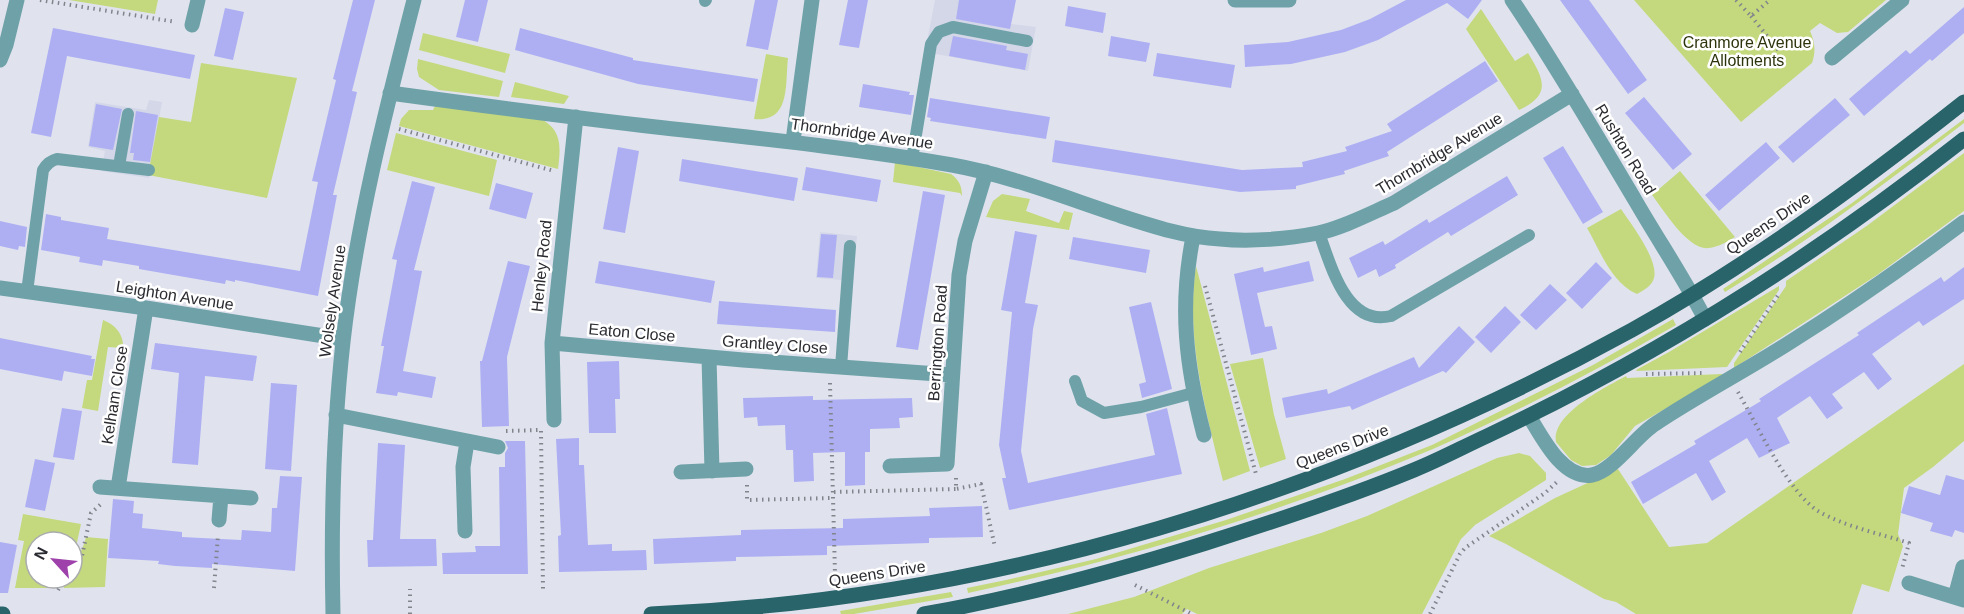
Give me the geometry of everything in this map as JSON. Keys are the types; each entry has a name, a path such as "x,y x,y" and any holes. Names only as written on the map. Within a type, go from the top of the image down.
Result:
{"main road":[{"name":"Queens Drive","path":"651,614 755,608 888,590 1020,564 1106,543 1200,516 1325,474 1423,433 1560,368 1631,330 1759,251 1844,193 1964,102"},
{"path":"924,614 1076,581 1157,558 1280,520 1415,469 1529,416 1620,369 1706,319 1827,240 1964,139"}],"street":[{"path":"0,60 17,0"},
{"path":"192,25 198,0"},
{"name":"Wolsely Avenue","path":"333,614 336,415 343,339 367,195 382,125 414,0"},
{"path":"793,141 812,0"},
{"path":"1235,0 1289,0"},
{"name":"Rushton Road","path":"1512,0 1546,50 1706,319"},
{"path":"1832,58 1902,0"},
{"name":"Thornbridge Avenue","path":"390,93 576,117 793,141 986,172 1029,184 1136,221 1193,237 1223,240 1320,233 1394,203 1572,94"},
{"name":"Henley Road","path":"554,420 552,343 576,117"},
{"name":"Berrington Road","path":"946,464 959,275 965,241 986,172"},
{"path":"1529,416 1553,453 1564,465 1577,473 1592,475 1601,472 1656,423 1730,379 1882,282 1964,222"},
{"path":"1193,237 1187,268 1186,346 1193,393 1204,435"},
{"name":"Leighton Avenue","path":"0,288 343,339"},
{"name":"Kelham Close","path":"118,488 146,308"},
{"name":"Eaton Close","path":"552,343 709,357"},
{"name":"Grantley Close","path":"712,471 709,357 952,375"},
{"path":"336,415 498,447"},
{"path":"465,531 463,467 467,442"},
{"path":"890,466 946,464"},
{"path":"681,472 746,469"},
{"path":"99,488 251,498"},
{"path":"219,520 221,496"},
{"path":"1909,583 1959,598 1963,567"}],"lane":[{"path":"912,159 931,44 939,32 953,27 1028,41"},
{"path":"119,166 128,114"},
{"path":"27,292 43,170 46,165 57,159 149,170"},
{"path":"1320,233 1335,275 1353,306 1379,318 1391,316 1529,235"},
{"path":"835,366 850,246"},
{"path":"1075,381 1082,401 1104,413 1141,407 1193,393"}],"path":[{"path":"40,0 192,25"},
{"path":"1736,0 1780,52"},
{"path":"1750,16 1770,0"},
{"path":"382,125 569,175"},
{"path":"1190,253 1200,266 1256,474"},
{"path":"1739,353 1783,287"},
{"path":"835,366 833,492 835,574"},
{"path":"1639,374 1726,372 1781,467 1807,502 1818,511 1833,518 1910,543 1899,579 1909,583"},
{"path":"498,447 500,432 555,430 554,420"},
{"path":"541,430 543,589"},
{"path":"946,464 956,464 956,489"},
{"path":"746,469 747,500 833,498"},
{"path":"1430,614 1465,548 1545,493 1560,479"},
{"path":"833,492 956,489 981,484 995,547"},
{"path":"84,546 91,513 118,488"},
{"path":"214,588 219,520"},
{"path":"1135,585 1192,614"},
{"path":"410,588 410,614"}],"shaded area":[{"path":"935,0 979,0 1015,7 1011,24 1036,27 1028,71 925,52"},
{"path":"149,100 162,102 149,178 101,171 105,151 88,147 95,102 146,110"},
{"path":"820,232 857,236 853,281 816,278"}],"green space":[{"path":"69,0 158,0 155,14"},
{"name":"Cranmore Avenue Allotments","path":"1634,0 1886,0 1848,32 1837,33 1820,23 1810,31 1814,47 1812,63 1741,122"},
{"path":"1481,9 1515,61 1528,53 1538,71 1542,86 1541,92 1530,104 1519,110 1466,29"},
{"path":"423,33 510,54 505,73 419,50"},
{"path":"766,54 788,58 786,90 784,100 774,115 766,119 754,119"},
{"path":"418,59 503,81 499,97 439,90 419,77"},
{"path":"201,63 297,78 267,198 148,175 159,117 191,122"},
{"path":"515,82 569,96 564,104 511,97"},
{"path":"435,106 539,118 547,122 558,139 560,153 558,169 399,126 401,119 409,110 433,110"},
{"path":"1964,119 1964,123 1847,211 1787,253 1725,292 1723,289 1852,203"},
{"path":"396,133 497,160 489,196 387,170"},
{"path":"1964,153 1964,211 1877,275 1734,368 1734,363 1786,286 1786,281 1868,225"},
{"path":"895,162 951,174 960,184 962,196 960,193 893,182"},
{"path":"1680,171 1735,237 1716,247 1701,247 1693,243 1677,228 1652,195"},
{"path":"1002,194 1030,199 1026,211 1059,223 1064,211 1073,213 1069,230 986,217 993,201"},
{"path":"1621,209 1643,242 1654,270 1651,283 1637,294 1628,289 1613,274 1587,228"},
{"path":"1196,266 1250,471 1223,481 1204,401 1195,348 1193,293"},
{"path":"1779,286 1779,290 1727,367 1636,370 1669,352"},
{"path":"1673,319 1676,325 1556,390 1495,421 1376,472 1204,532 1087,565 968,593 967,588 1096,559 1226,520 1345,479 1432,445 1593,365"},
{"path":"103,320 118,331 123,348 108,347 98,411 82,408 87,380 92,380"},
{"path":"1263,358 1274,415 1286,459 1260,468 1230,364"},
{"path":"1964,364 1964,441 1904,488 1898,534 1903,546 1889,592 1862,584 1852,614 1636,614 1489,536 1555,498 1618,469 1669,547 1707,543"},
{"path":"1722,374 1723,376 1635,426 1611,455 1596,465 1582,466 1571,460 1556,442 1562,421 1571,412 1594,394 1626,376 1627,378"},
{"path":"1519,453 1530,456 1546,473 1546,480 1475,525 1461,539 1422,614 1197,614 1187,609 1182,614 1068,614 1134,597 1209,568 1321,533 1367,516 1497,458"},
{"path":"23,514 81,524 80,530 24,530 24,541 18,540"},
{"path":"86,537 108,539 105,587 84,588"},
{"path":"24,541 24,588 15,588"},
{"path":"951,592 953,597 854,614 841,614 840,611"}],"building":[{"path":"353,0 375,0 352,91 357,92 333,195 337,195 318,296 235,280 235,282 226,280 225,284 139,269 139,266 103,260 102,266 79,262 80,257 41,250 46,214 61,217 61,220 109,228 107,239 300,271 318,182 312,181 336,80 333,79"},
{"path":"465,0 488,0 478,42 456,37"},
{"path":"755,0 778,0 768,50 746,46"},
{"path":"848,0 868,0 859,48 839,45"},
{"path":"959,0 1016,0 1010,29 956,19"},
{"path":"1406,0 1482,0 1468,19 1447,3 1378,40 1345,52 1291,64 1245,67 1244,45 1288,42 1341,30 1370,19"},
{"path":"1560,0 1589,0 1647,80 1628,94"},
{"path":"1068,6 1106,13 1103,33 1065,26"},
{"path":"1964,7 1964,33 1864,116 1849,99 1906,50 1910,54"},
{"path":"225,8 244,12 233,60 214,56"},
{"path":"53,28 195,55 190,79 67,56 51,137 31,133"},
{"path":"520,28 633,58 633,60 758,79 754,102 638,84 515,50"},
{"path":"953,36 1007,46 1006,50 1028,54 1025,70 949,56"},
{"path":"1111,36 1150,43 1146,62 1108,56"},
{"path":"1157,53 1235,65 1231,88 1153,76"},
{"path":"1485,61 1498,81 1387,152 1389,156 1344,171 1345,174 1296,186 1296,189 1240,192 1052,162 1055,140 1242,170 1303,167 1302,162 1347,151 1345,147 1392,131 1387,124"},
{"path":"863,84 910,92 909,95 914,95 911,115 859,107"},
{"path":"1644,97 1692,154 1673,170 1625,113"},
{"path":"930,98 1050,117 1046,139 930,121 931,118 927,117"},
{"path":"1835,98 1850,115 1793,163 1778,147"},
{"path":"96,104 122,109 113,150 89,146"},
{"path":"136,111 158,115 150,162 133,160 134,153 130,153"},
{"path":"1766,142 1780,158 1719,211 1705,195"},
{"path":"1563,146 1603,212 1583,224 1543,158"},
{"path":"618,147 639,151 625,233 603,229"},
{"path":"682,159 798,178 794,201 679,181"},
{"path":"806,167 881,180 877,202 802,190"},
{"path":"1507,176 1518,195 1451,236 1448,232 1379,277 1376,269 1358,278 1349,258 1383,241 1385,245 1427,219 1429,223"},
{"path":"412,181 435,187 414,270 422,271 403,371 436,377 432,398 398,392 397,396 376,393 384,346 381,346 397,260 392,259"},
{"path":"496,183 533,193 526,219 489,209"},
{"path":"923,191 945,195 918,350 896,347"},
{"path":"0,221 27,227 25,247 19,246 18,250 0,246"},
{"path":"1015,231 1037,235 1025,303 1038,305 1033,329 1021,451 1028,483 1155,455 1146,414 1167,408 1182,474 1009,510 1002,478 1006,478 999,445 1012,312 1001,310"},
{"path":"821,234 837,235 833,278 817,277"},
{"path":"1073,237 1150,250 1146,273 1069,259"},
{"path":"508,261 530,266 507,357 509,426 482,427 480,361 482,361"},
{"path":"599,261 715,281 711,303 595,283"},
{"path":"1309,261 1314,281 1257,293 1265,327 1272,326 1277,349 1251,355 1234,274 1263,267 1264,272"},
{"path":"1596,262 1612,278 1582,309 1566,293"},
{"path":"1964,267 1964,299 1923,326 1919,321 1872,354 1892,379 1878,390 1864,372 1832,394 1843,408 1827,419 1810,396 1777,418 1790,443 1759,458 1747,438 1709,461 1726,492 1712,501 1696,473 1643,504 1631,482 1696,444 1694,441 1761,401 1759,399 1859,335 1857,333 1941,277 1944,282"},
{"path":"1550,284 1567,300 1536,330 1520,315"},
{"path":"719,301 836,310 835,332 717,324"},
{"path":"1151,302 1172,389 1142,398 1139,384 1146,382 1129,307"},
{"path":"1505,306 1521,322 1491,353 1475,337"},
{"path":"1459,326 1475,342 1446,373 1443,371 1352,410 1350,406 1286,418 1282,398 1327,389 1328,394 1414,357 1419,368"},
{"path":"0,338 92,356 91,359 95,359 92,376 64,371 62,381 0,369"},
{"path":"155,343 257,356 253,381 205,376 198,465 172,463 179,373 151,369"},
{"path":"619,361 620,399 615,399 616,433 589,433 587,362"},
{"path":"271,383 297,385 291,471 265,469"},
{"path":"813,396 813,400 912,398 913,417 899,418 900,428 870,429 870,452 865,452 865,485 845,486 845,452 813,453 814,481 794,482 793,450 786,450 785,425 758,426 757,417 744,418 743,398"},
{"path":"62,408 82,411 74,460 53,457"},
{"path":"579,438 579,465 584,465 588,545 612,544 612,551 646,550 647,570 559,572 558,536 561,535 556,439"},
{"path":"505,441 525,441 528,574 443,574 442,553 476,552 475,546 500,546 499,467 505,467 505,453 508,448"},
{"path":"378,443 405,445 400,539 436,539 437,566 368,567 367,540 373,540"},
{"path":"35,459 55,463 45,511 25,507"},
{"path":"1946,475 1964,480 1964,533 1955,530 1952,537 1930,531 1933,523 1901,513 1909,486 1940,495"},
{"path":"280,476 302,477 295,571 212,564 212,568 175,566 158,564 159,561 108,558 113,499 134,501 133,513 143,514 142,528 182,532 182,537 241,540 242,530 271,532 272,508 277,508"},
{"path":"982,506 983,537 929,538 929,543 827,546 827,555 736,557 736,561 654,564 653,539 741,535 741,530 843,528 843,519 930,516 929,508"},
{"path":"0,542 17,545 8,593 0,593"}]}
